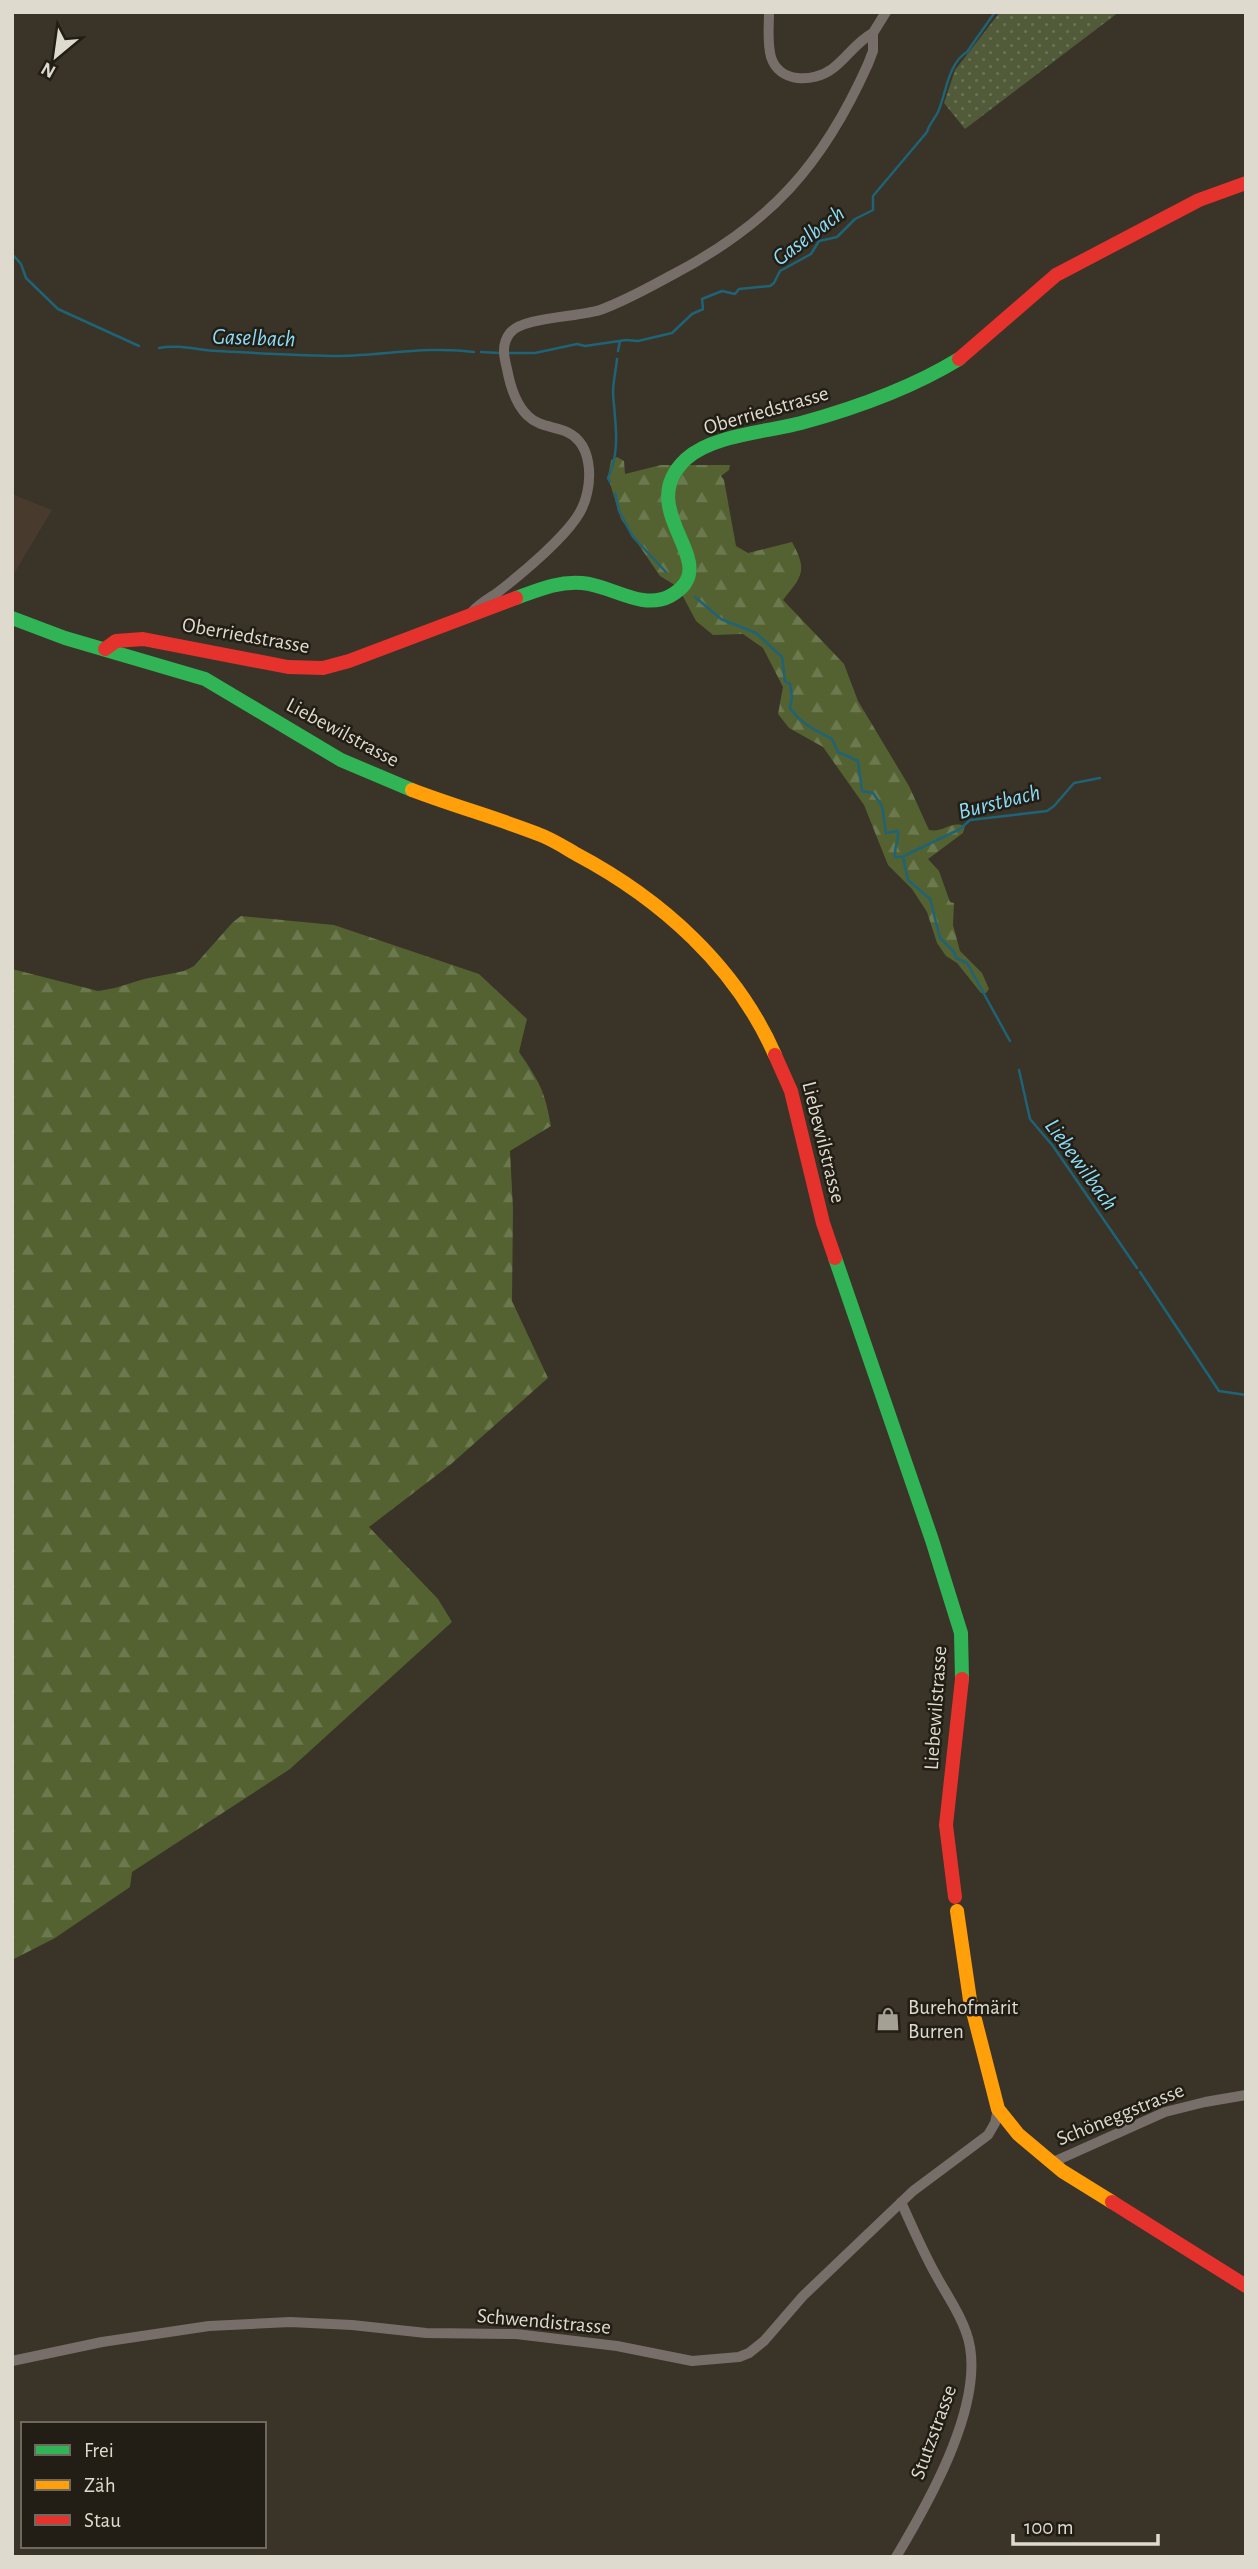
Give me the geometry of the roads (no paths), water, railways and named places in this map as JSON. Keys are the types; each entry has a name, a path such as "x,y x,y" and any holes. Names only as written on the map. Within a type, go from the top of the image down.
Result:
{"street":[{"path":"769,12 772,58 781,71 807,80 823,75 841,61 860,40 873,33 886,12"},
{"path":"469,615 568,528 580,512 588,487 587,458 576,438 565,431 537,423 521,409 504,357 509,334 517,327 527,324 587,314 628,299 713,253 749,228 795,183 829,141 868,64 873,51 873,33"},
{"name":"Oberriedstrasse","path":"105,649 116,641 143,639 289,667 314,669 349,662 538,589 563,583 593,584 645,601 661,600 673,595 687,579 690,563 687,550 669,512 667,495 672,478 691,455 713,444 840,411 942,370 959,359 1056,275 1199,200 1246,183"},
{"name":"Liebewilstrasse","path":"12,618 65,638 205,679 341,760 366,772 541,835 581,854 632,886 676,920 716,963 748,1004 776,1053 791,1091 822,1223 932,1540 961,1633 962,1683 946,1825 970,2000 998,2109 1018,2134 1051,2163 1246,2286"},
{"name":"Schöneggstrasse","path":"1051,2163 1165,2112 1246,2095"},
{"path":"988,2135 995,2123 998,2109"},
{"path":"988,2135 1007,2132 1018,2134"},
{"name":"Schwendistrasse","path":"12,2361 129,2337 209,2326 290,2322 416,2332 516,2334 617,2346 692,2361 727,2359 749,2353 758,2346 803,2296 901,2202 988,2135"},
{"name":"Stutzstrasse","path":"896,2557 928,2501 944,2465 966,2406 972,2374 967,2333 935,2275 901,2202"}],"waterway":[{"name":"Gaselbach","path":"507,353 535,353 577,344 585,346 626,340 638,341 672,333 692,314 703,309 702,299 722,291 735,294 739,289 770,286 780,271 811,254 819,241 837,237 855,219 873,210 873,196 927,132 938,112 956,63 995,12"},
{"name":"Gaselbach","path":"12,254 21,264 26,278 58,309 139,346"},
{"path":"618,351 620,341"},
{"name":"Gaselbach","path":"159,348 325,356 424,350 474,352"},
{"name":"Gaselbach","path":"481,352 500,353"},
{"name":"Liebewilbach","path":"610,482 608,478 616,447 613,393 617,359"},
{"name":"Liebewilbach","path":"615,493 619,511 633,537 666,572"},
{"name":"Liebewilbach","path":"695,597 721,619 756,633 782,657 785,681 790,684 790,708 794,714 832,739 838,752 858,761 862,791 873,793 882,806 886,833 898,831 895,857 903,857 908,880 930,899 940,938 954,952 956,958 967,963 1010,1041"},
{"name":"Burstbach","path":"904,856 960,829 970,820 1047,811 1074,783 1100,778"},
{"name":"Liebewilbach","path":"1019,1070 1030,1119 1053,1146 1137,1268"},
{"name":"Liebewilbach","path":"1140,1272 1219,1391 1246,1395"}],"place":[{"name":"Burehofmärit Burren","path":"888,2019"}]}
